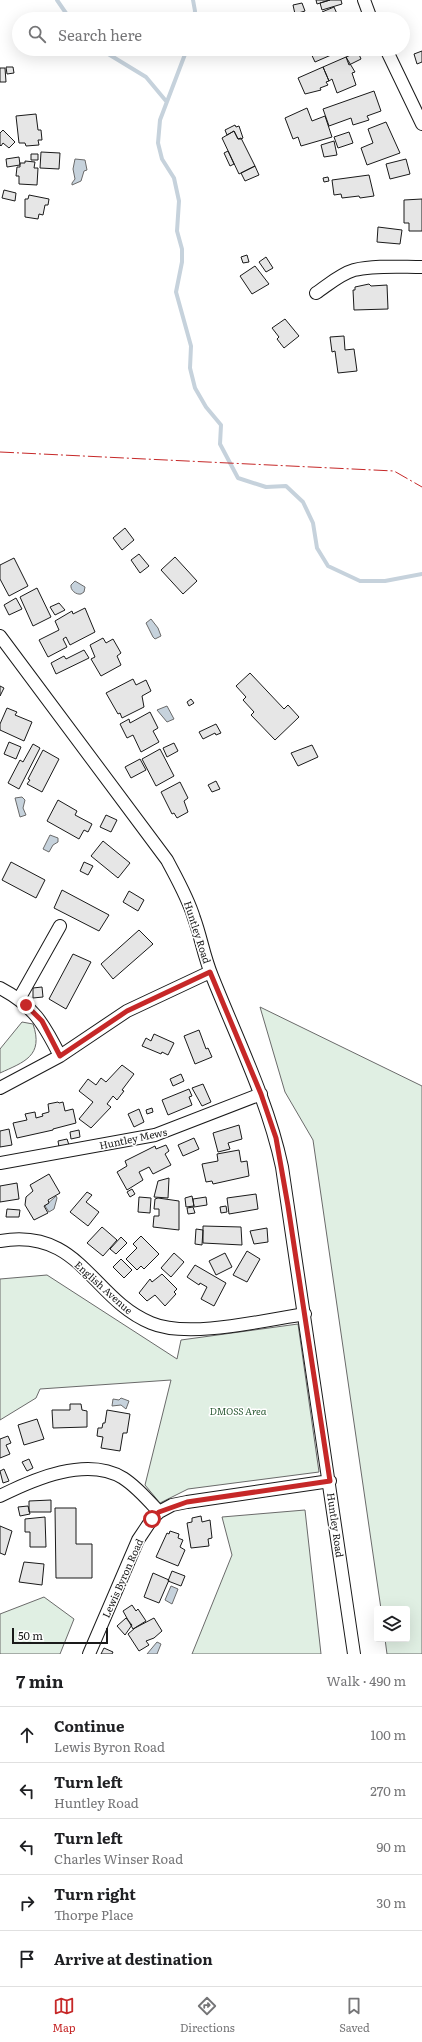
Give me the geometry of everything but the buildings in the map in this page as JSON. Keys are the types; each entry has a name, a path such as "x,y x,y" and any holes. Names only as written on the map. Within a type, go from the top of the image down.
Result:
{"street":[{"path":"364,0 368,12"},
{"path":"389,56 422,124"},
{"path":"316,293 339,277 353,271 368,268 422,266"},
{"name":"Huntley Road","path":"0,636 167,860 183,889 194,917 210,972 261,1094 276,1138 282,1167 330,1481 354,1654"},
{"path":"19,999 60,926"},
{"path":"0,1088 60,1056 127,1011 210,972"},
{"path":"0,988 19,999 42,1021 60,1056"},
{"name":"Huntley Mews","path":"0,1162 155,1135 261,1094"},
{"name":"English Avenue","path":"0,1241 26,1239 52,1245 74,1259 138,1317 152,1324 167,1328 187,1330 205,1329 305,1314"},
{"path":"0,1496 42,1477 74,1470 93,1470 109,1473 122,1478 133,1486 159,1512"},
{"name":"Lewis Byron Road","path":"89,1654 138,1540 145,1528 159,1512 187,1502 330,1481"}],"green space":[{"path":"260,1007 422,1086 422,1654 387,1654 385,1642 410,1642 410,1606 381,1606 313,1140 285,1092"},
{"path":"22,1022 33,1024 36,1035 34,1051 24,1061 0,1073 0,1049"},
{"name":"DMOSS Area","path":"47,1275 177,1359 181,1340 298,1324 319,1472 188,1489 160,1503 145,1485 171,1380 40,1389 36,1398 0,1420 0,1279"},
{"path":"305,1510 321,1654 192,1654 232,1555 222,1517"},
{"path":"44,1597 74,1619 60,1654 0,1654 0,1614"}],"shaded area":[{"path":"75,159 85,160 87,170 84,171 81,181 72,185 75,179 73,169"},
{"path":"75,581 85,587 84,592 81,594 75,593 71,589 71,585"},
{"path":"151,619 158,628 161,636 155,639 146,623"},
{"path":"167,706 174,719 167,722 157,710"},
{"path":"22,797 25,800 23,808 26,815 20,817 15,798"},
{"path":"50,835 58,838 58,842 53,845 49,852 43,849"},
{"path":"56,1196 57,1198 54,1209 49,1212 45,1206"},
{"path":"121,1398 129,1401 126,1409 121,1405 112,1406 113,1399 119,1400"},
{"path":"171,1586 178,1589 172,1604 165,1600"},
{"path":"157,1642 161,1644 157,1654 147,1654"}],"waterway":[{"path":"57,0 65,12"},
{"path":"193,0 195,12"},
{"path":"112,56 146,77 166,101"},
{"path":"184,56 160,120 158,143 162,159 174,178 179,201 177,231 182,249 182,262 176,292 191,346 190,368 195,388 206,407 221,425 220,444 238,478 266,487 286,486 303,502 313,523 317,548 328,566 360,581 385,581 422,574"}],"power":[{"path":"0,452 394,471 422,487"}],"route":[{"path":"26,1005 42,1021 60,1056 102,1026 127,1011 210,972 239,1046 261,1094 276,1138 282,1167 330,1481 172,1505 159,1512 152,1519"}]}
